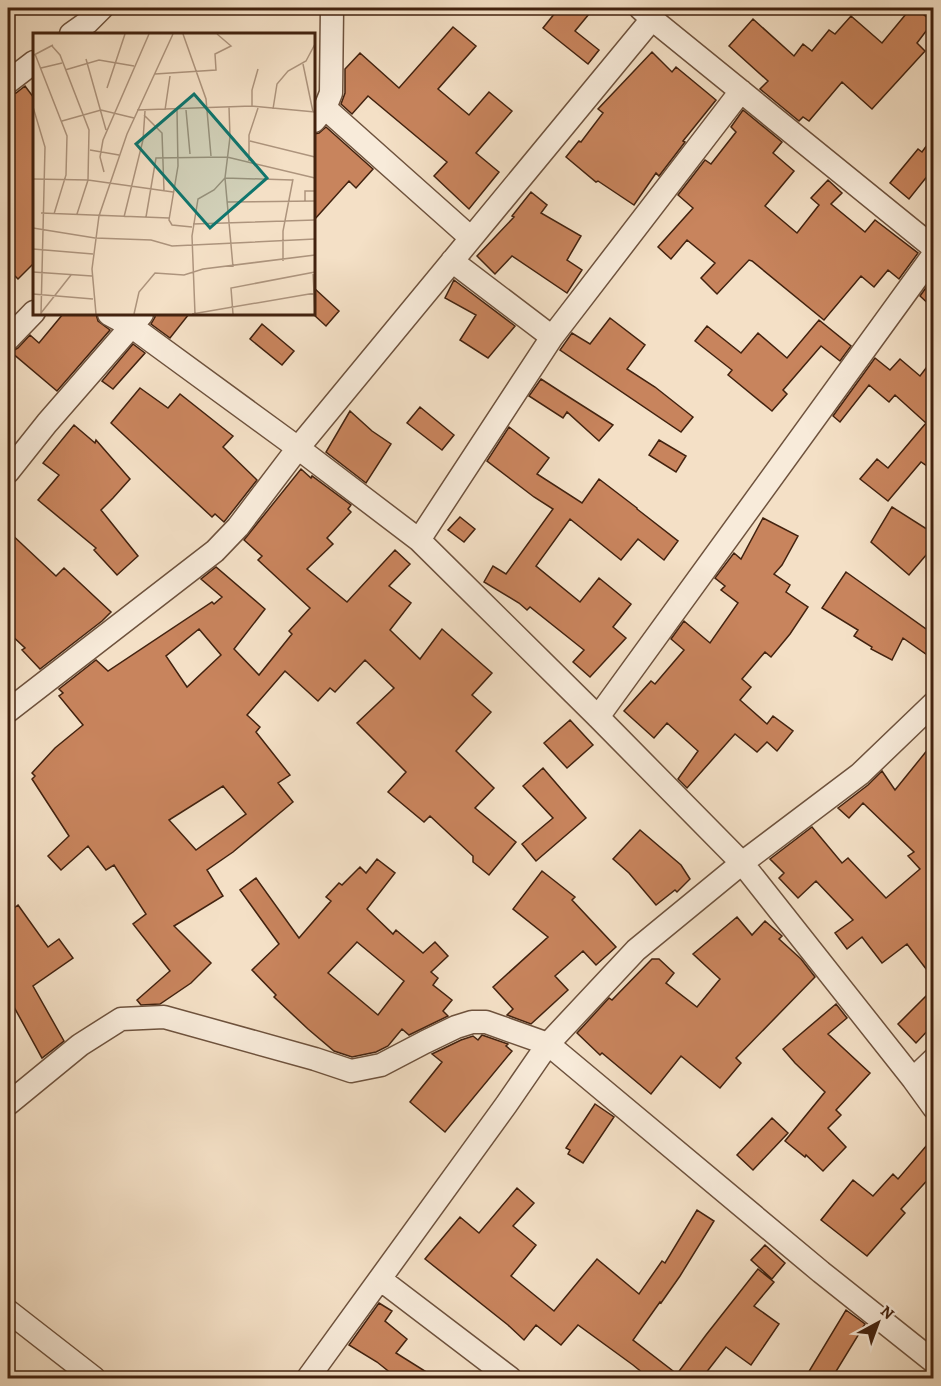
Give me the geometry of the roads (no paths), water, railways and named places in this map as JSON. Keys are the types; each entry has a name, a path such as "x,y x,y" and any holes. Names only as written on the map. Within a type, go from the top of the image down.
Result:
{"street":[{"path":"72,33 102,8"},
{"path":"332,8 331,93 319,114 471,238"},
{"path":"8,711 215,551 238,527 298,448 471,238 646,13 933,248"},
{"path":"8,82 33,63"},
{"path":"419,540 552,337 741,91"},
{"path":"598,717 933,254"},
{"path":"452,261 552,337"},
{"path":"8,339 33,313"},
{"path":"114,315 137,320 298,448 419,540 742,863 913,1079 933,1108"},
{"path":"8,472 47,423 137,320"},
{"path":"308,1378 548,1044 636,950 742,863 860,774 933,703"},
{"path":"8,1104 80,1045 121,1019 164,1017 351,1071 381,1065 456,1027 472,1022 486,1022 548,1044 821,1272 933,1362"},
{"path":"913,1079 933,1059"},
{"path":"380,1279 510,1378"},
{"path":"8,1311 94,1378"}]}
